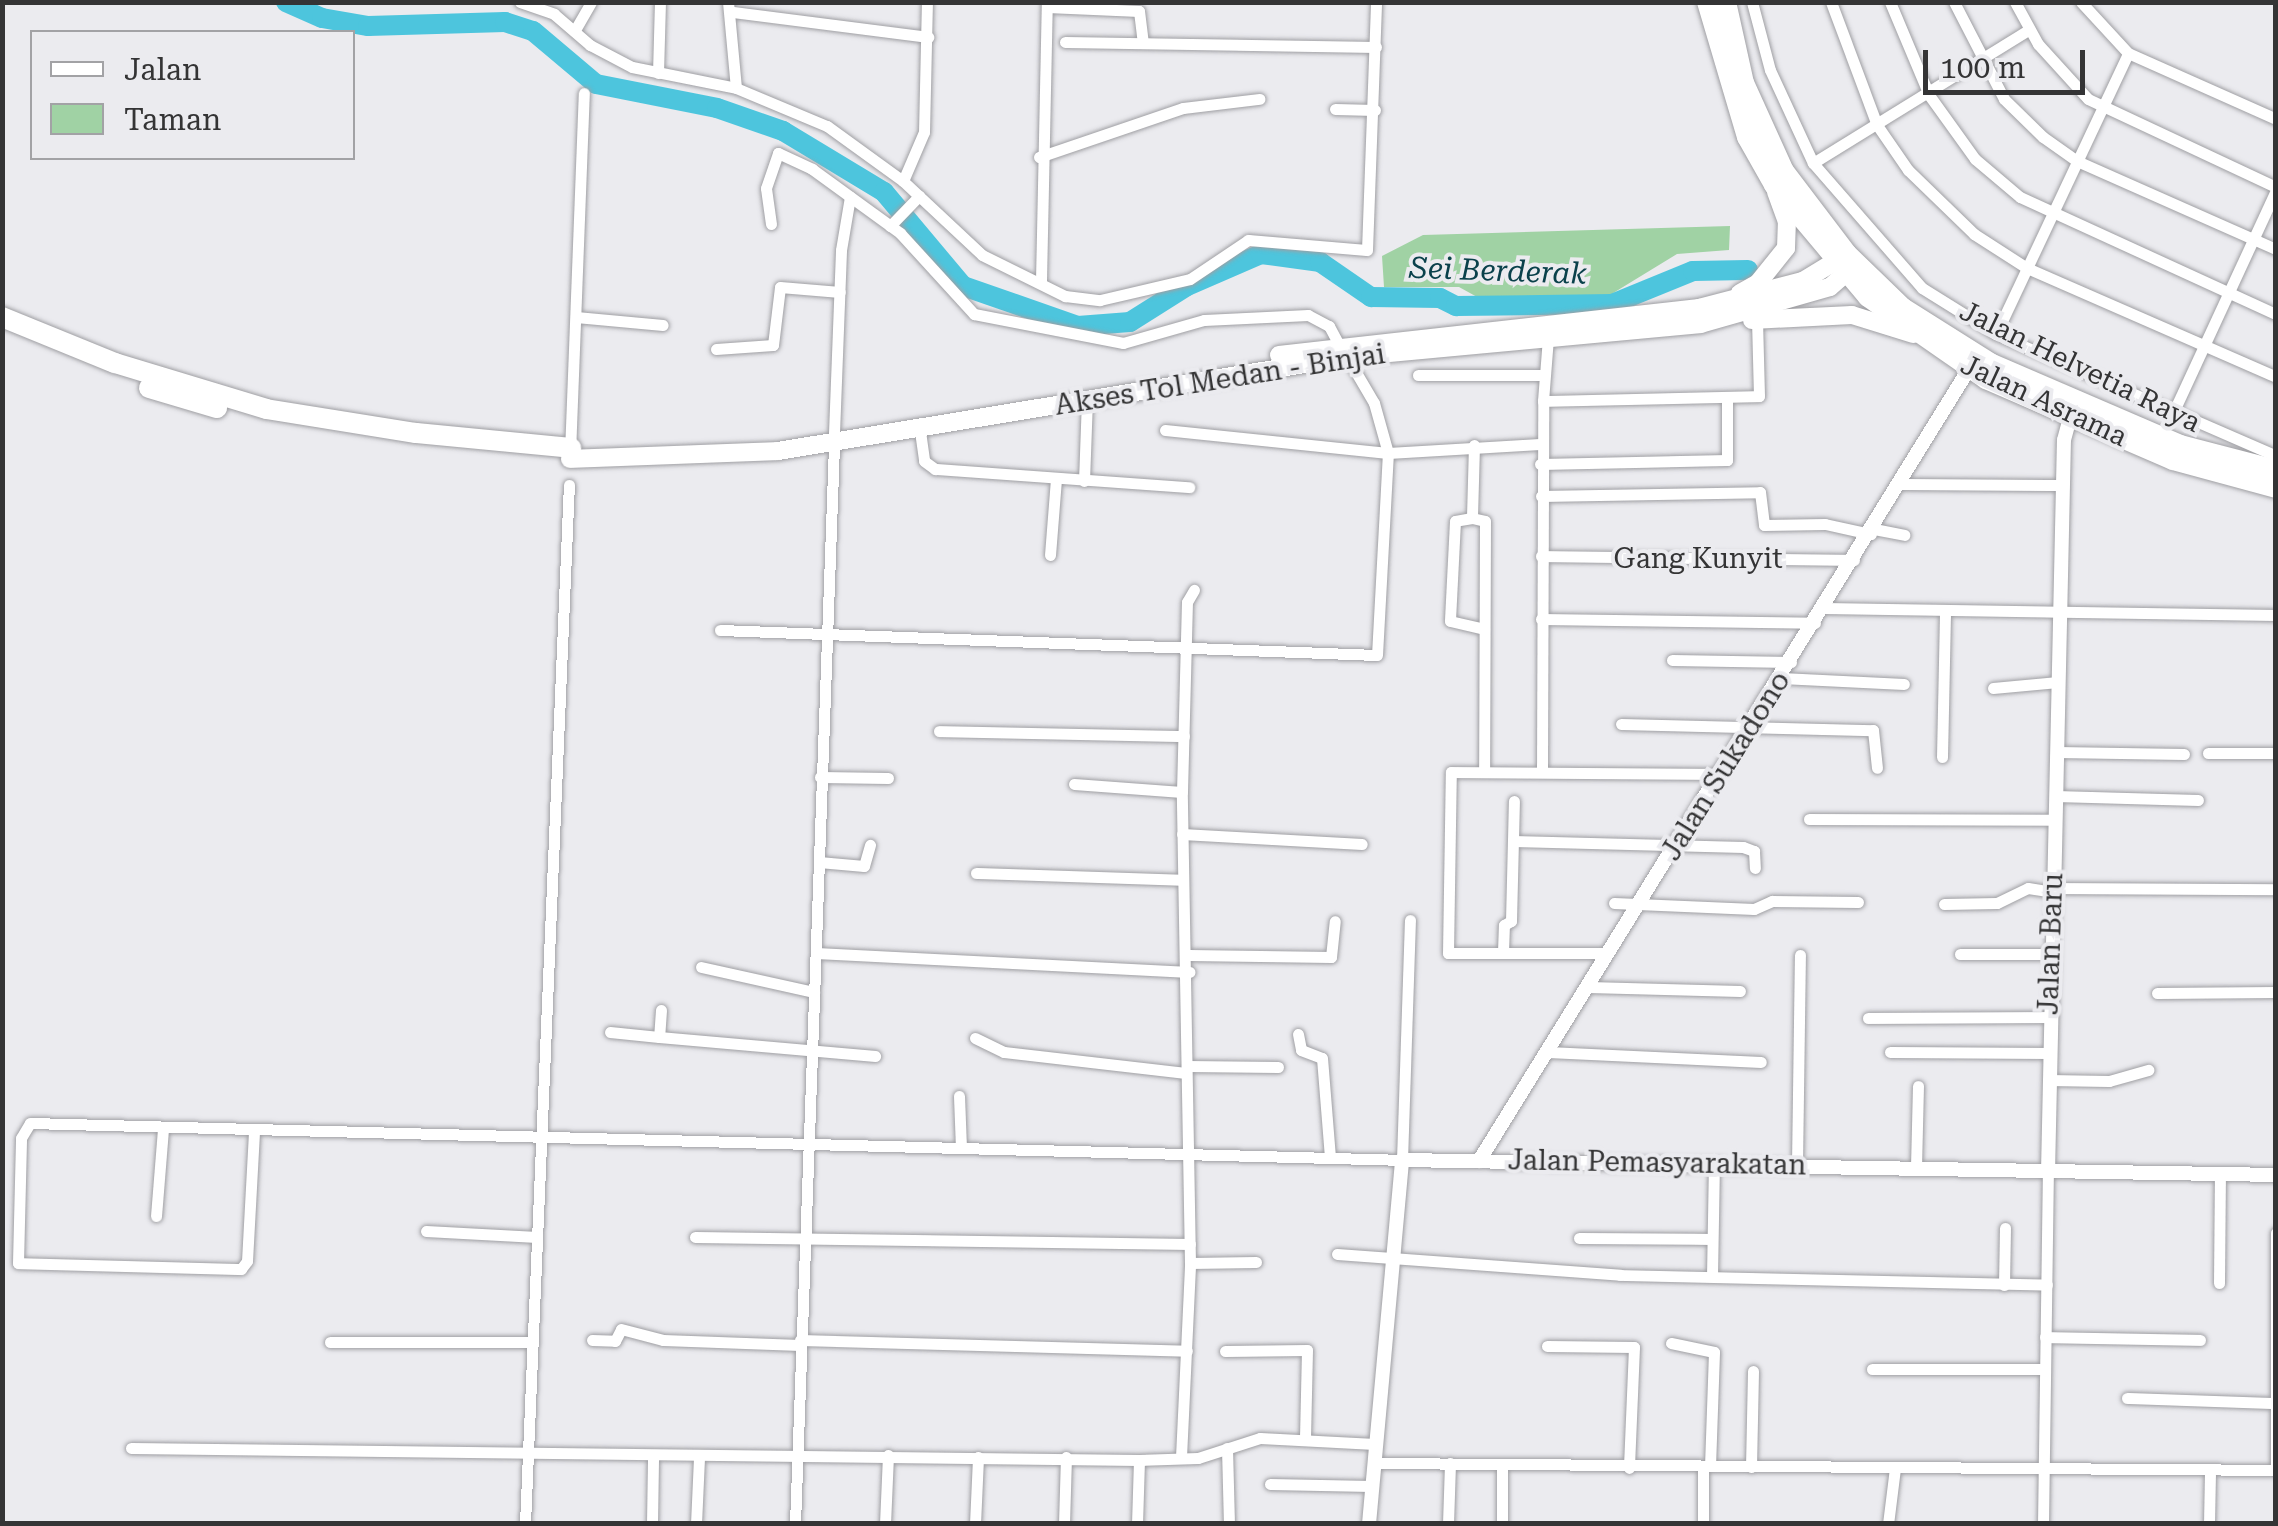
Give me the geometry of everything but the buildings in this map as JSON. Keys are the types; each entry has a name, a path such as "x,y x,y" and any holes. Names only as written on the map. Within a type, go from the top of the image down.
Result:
{"highway":[{"name":"Jalan Asrama","path":"1707,2 1736,111 1774,185 1913,334 2069,422 2173,460 2276,488"},
{"name":"Jalan Asrama","path":"1726,2 1744,82 1764,129 1784,171 1846,264 1942,336 2069,422 2276,470"},
{"path":"2,317 116,363 266,409 416,434 570,453"},
{"path":"2,330 111,374 238,414 416,446 570,453"}],"main road":[{"path":"1722,303 1758,283 1786,248 1787,222 1774,185"},
{"name":"Akses Tol Medan - Binjai","path":"834,439 1343,351 1484,338 1722,303 1846,264"},
{"name":"Akses Tol Medan - Binjai","path":"1484,338 1548,338 1710,322 1815,292 1846,264"},
{"path":"1710,322 1852,315 1913,334"},
{"name":"Akses Tol Medan - Binjai","path":"570,453 724,450 920,431 1002,410 1087,400 1343,351"}],"street":[{"path":"520,2 540,6 610,57 658,73 736,88 826,126 903,181 982,255 1065,296 1120,300 1190,279 1248,240 1368,248 1376,2"},
{"path":"575,30 591,2"},
{"path":"658,73 660,2"},
{"path":"903,181 924,132 928,2"},
{"name":"Jalan Helvetia Raya","path":"1752,2 1770,70 1813,164 1922,288 1996,334 2276,456"},
{"path":"1830,2 1877,124 1930,194 1974,234 2026,268 2276,378"},
{"path":"1890,2 1928,95 1975,159 2052,215 2276,314"},
{"path":"1954,2 1978,60 2022,118 2077,161 2276,249"},
{"path":"2015,2 2028,30 2062,75 2102,108 2276,188 2173,413"},
{"path":"2081,2 2128,53 2276,119"},
{"path":"1040,281 1040,157 1047,4 1139,10 1143,43"},
{"path":"736,88 731,7 928,37"},
{"path":"1813,164 2028,30"},
{"path":"1065,42 1376,47"},
{"path":"1996,334 2128,53"},
{"path":"570,453 584,92"},
{"path":"1040,157 1184,108 1259,98"},
{"path":"1335,109 1375,110"},
{"path":"720,630 1377,655 1388,453 1374,403 1329,326 1308,315 1204,320 1117,343 974,314 892,224 778,154 766,188 770,224"},
{"path":"795,1524 840,292 850,197"},
{"path":"892,224 917,198"},
{"path":"716,349 773,345 780,287 840,292"},
{"path":"576,317 663,325"},
{"path":"1543,401 1727,400 1760,394 1756,320"},
{"path":"1484,338 1484,374"},
{"path":"1542,771 1540,444 1548,338"},
{"name":"Jalan Sukadono","path":"1479,1162 1903,484 1969,369"},
{"path":"1418,374 1544,375"},
{"path":"1084,481 1087,400"},
{"path":"1540,464 1726,460 1727,400"},
{"name":"Jalan Baru","path":"2043,1524 2050,954 2063,485 2069,422"},
{"path":"1165,430 1388,453 1540,444"},
{"path":"920,431 929,467 1056,480 1189,487"},
{"path":"1472,518 1474,445"},
{"path":"1050,555 1056,480"},
{"path":"1903,484 2063,485"},
{"path":"524,1524 569,485"},
{"path":"1541,496 1760,492 1764,525 1825,524 1904,535"},
{"path":"1484,629 1450,622 1454,521 1485,521 1484,770"},
{"name":"Gang Kunyit","path":"1542,556 1854,560"},
{"path":"1181,1458 1190,1263 1186,1070 1190,972 1182,880 1182,792 1187,602 1194,590"},
{"path":"1824,608 2276,615"},
{"path":"1942,757 1944,612"},
{"path":"1541,619 1815,623"},
{"path":"1672,660 1791,662"},
{"path":"1781,678 1904,684"},
{"path":"1993,688 2058,682"},
{"path":"1622,724 1873,730 1878,768"},
{"path":"938,731 1184,736"},
{"path":"2056,752 2184,754"},
{"path":"2208,753 2276,753"},
{"path":"1608,953 1448,952 1452,772 1719,774"},
{"path":"820,777 888,778"},
{"path":"1074,784 1182,792"},
{"path":"2055,796 2198,800"},
{"path":"1503,952 1504,925 1511,921 1514,802"},
{"path":"1809,819 2054,820"},
{"path":"1182,834 1362,844"},
{"path":"1513,841 1676,844 1753,850 1755,868"},
{"path":"818,862 864,866 870,845"},
{"path":"976,873 1182,880"},
{"path":"1944,904 1996,903 2028,888 2276,889"},
{"path":"1614,904 1754,910 1772,901 1858,902"},
{"path":"1189,955 1331,956 1334,920"},
{"path":"1369,1524 1402,1160 1410,920"},
{"path":"816,953 1190,972"},
{"path":"1960,954 2050,954"},
{"path":"1797,1164 1800,955"},
{"path":"701,966 814,992"},
{"path":"1588,988 1740,991"},
{"path":"2157,992 2276,992"},
{"path":"659,1036 661,1010"},
{"path":"1868,1018 2049,1017"},
{"path":"610,1032 875,1056"},
{"path":"1298,1034 1301,1050 1322,1058 1330,1158"},
{"path":"976,1038 1004,1052 1186,1070 1278,1067"},
{"path":"1548,1052 1761,1062"},
{"path":"1890,1052 2049,1053"},
{"path":"2048,1080 2109,1081 2148,1070"},
{"path":"1916,1167 1918,1086"},
{"path":"959,1096 961,1147"},
{"path":"254,1132 247,1261 241,1268 18,1263 26,1124 1402,1160"},
{"path":"156,1216 163,1128"},
{"name":"Jalan Pemasyarakatan","path":"1402,1160 1797,1164 2276,1176"},
{"path":"1712,1276 1714,1166"},
{"path":"2219,1283 2220,1176"},
{"path":"2004,1285 2005,1228"},
{"path":"426,1231 537,1237"},
{"path":"1374,1462 2044,1472 2276,1468 2276,1233"},
{"path":"695,1237 1190,1244"},
{"path":"1579,1238 1712,1239"},
{"path":"1337,1254 1550,1272 2047,1285"},
{"path":"1190,1263 1256,1262"},
{"path":"592,1340 615,1341 621,1329 663,1340 1187,1351"},
{"path":"2045,1337 2200,1340"},
{"path":"330,1342 533,1342"},
{"path":"1671,1343 1714,1352 1703,1524"},
{"path":"1547,1346 1634,1347 1630,1468"},
{"path":"1225,1351 1308,1350 1305,1438"},
{"path":"1872,1368 2044,1368"},
{"path":"1752,1467 1753,1371"},
{"path":"2126,1398 2274,1404"},
{"path":"131,1448 700,1458 1066,1456 1140,1460 1181,1458 1245,1440 1305,1438 1375,1444"},
{"path":"1227,1448 1229,1524"},
{"path":"885,1524 888,1456"},
{"path":"1064,1524 1066,1456"},
{"path":"652,1524 653,1457"},
{"path":"976,1524 978,1457"},
{"path":"696,1524 700,1458"},
{"path":"1138,1524 1140,1460"},
{"path":"1448,1524 1450,1463"},
{"path":"1502,1465 1502,1524"},
{"path":"1888,1524 1895,1468"},
{"path":"2209,1524 2210,1471"},
{"path":"1270,1484 1371,1486"}],"green space":[{"path":"1730,226 1729,250 1677,254 1605,298 1479,298 1459,287 1384,287 1382,256 1423,235"}],"waterway":[{"name":"Sei Berderak","path":"286,2 322,18 368,26 505,22 533,31 596,84 717,108 783,131 884,192 963,286 1078,326 1130,322 1187,286 1261,254 1320,262 1371,297 1440,298 1456,306 1612,304 1693,271 1748,270"}]}
